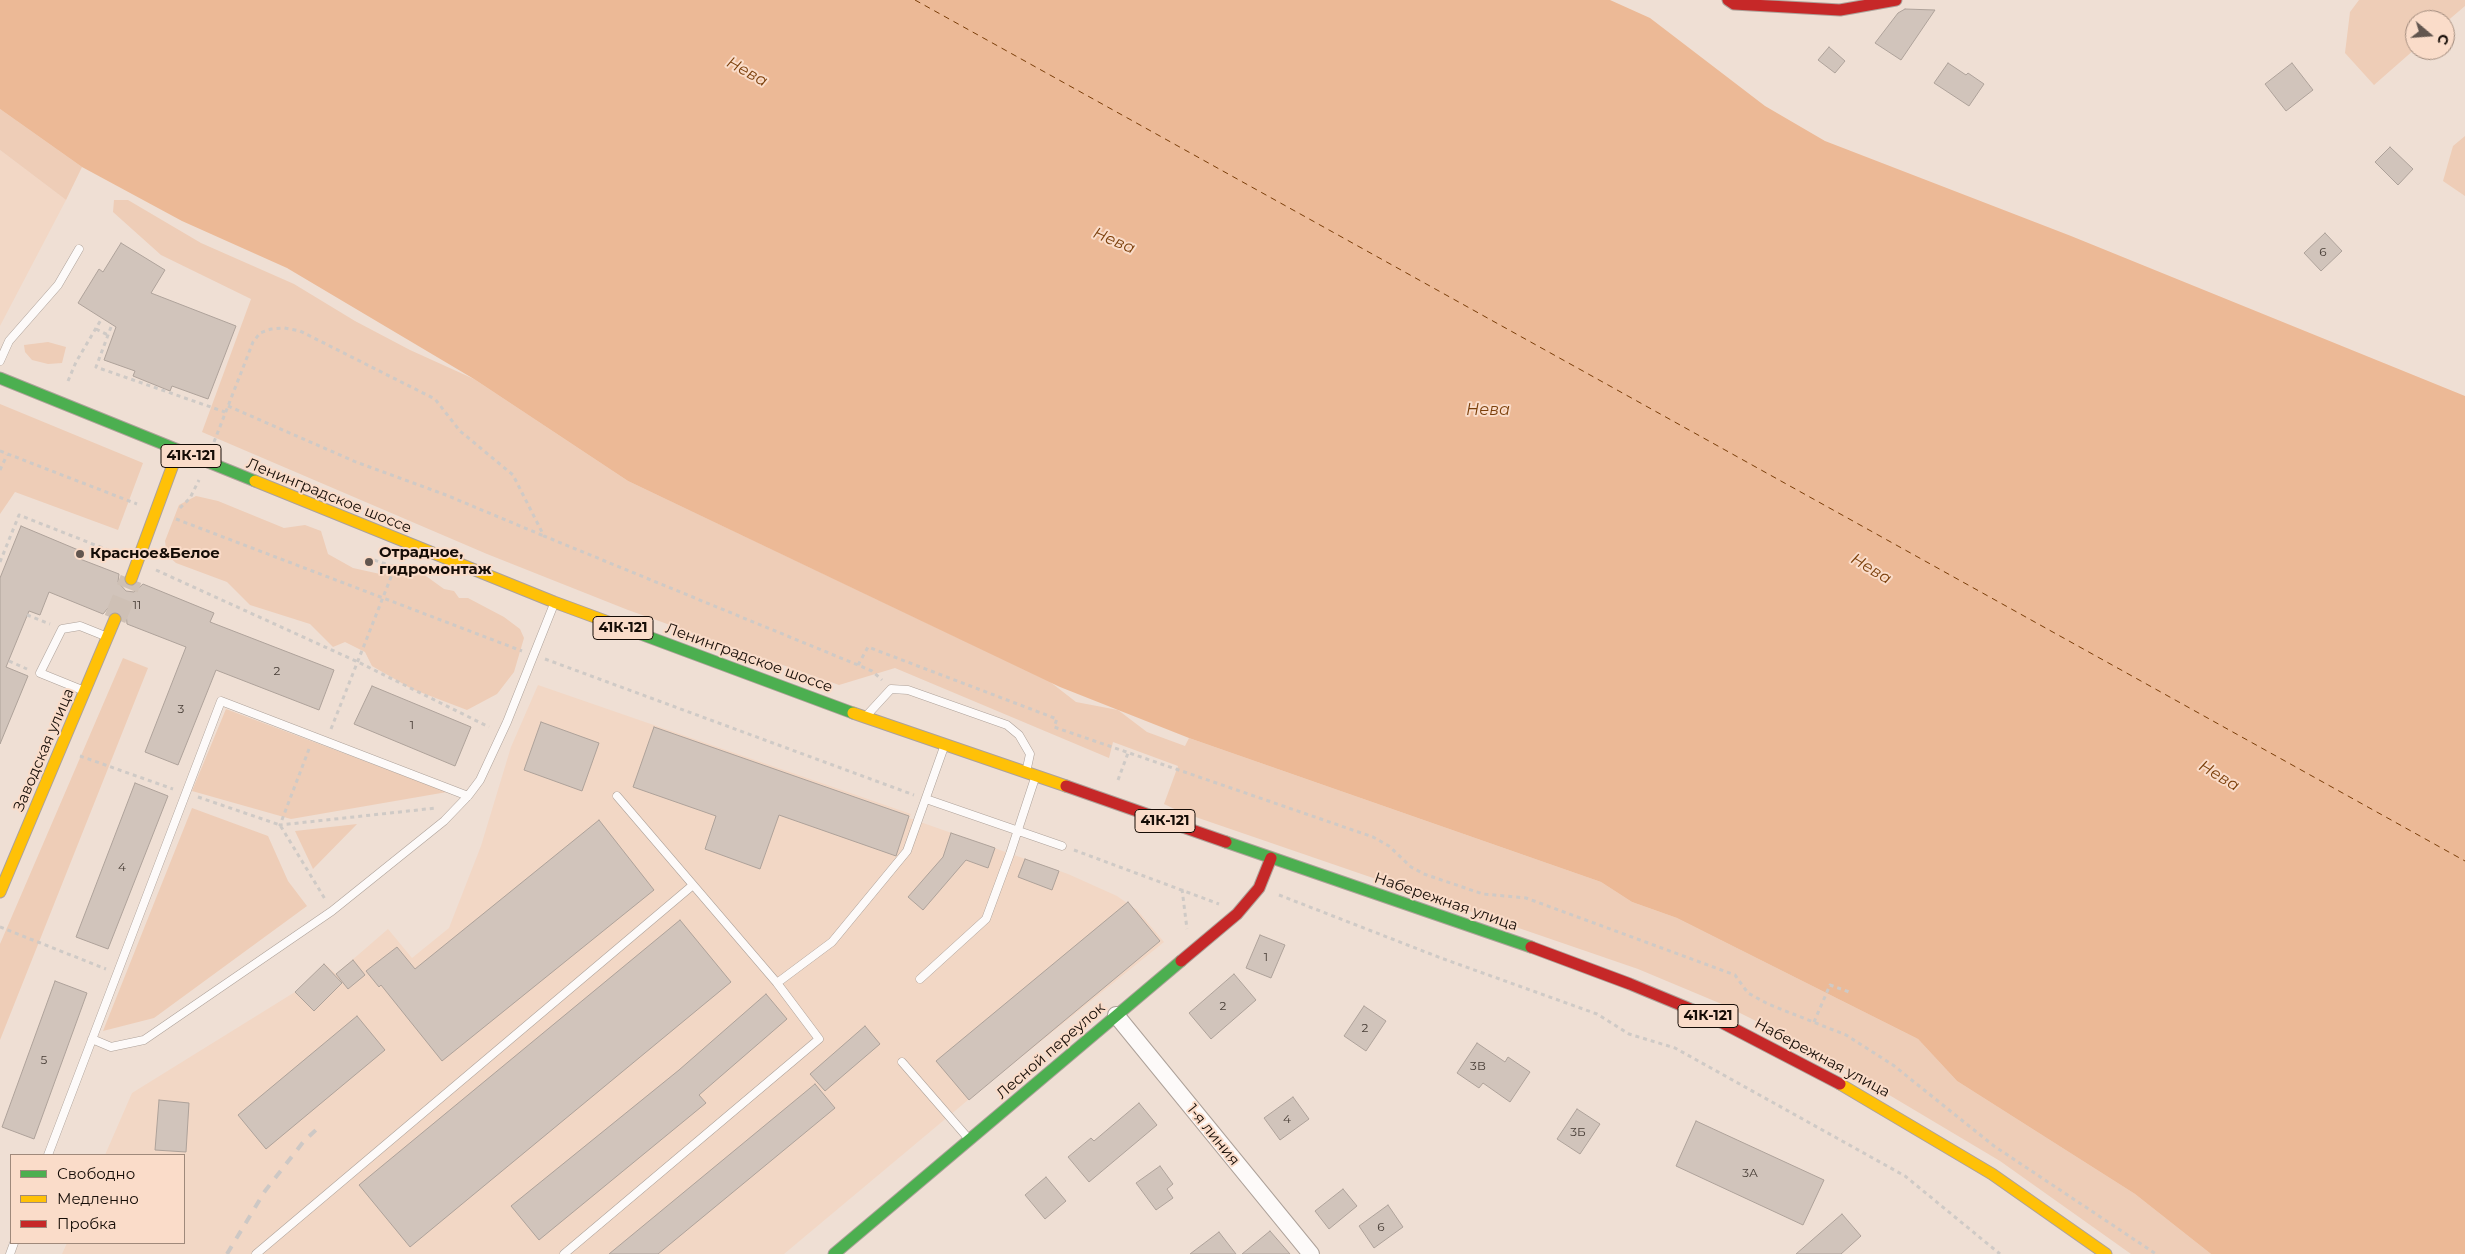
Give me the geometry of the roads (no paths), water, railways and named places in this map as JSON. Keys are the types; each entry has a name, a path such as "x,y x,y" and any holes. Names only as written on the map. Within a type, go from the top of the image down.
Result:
{"main road":[{"path":"1728,0 1734,4 1840,10 1896,0"},
{"name":"Ленинградское шоссе","path":"0,378 554,602 865,717 1271,858"},
{"path":"131,579 178,451"},
{"name":"Заводская улица","path":"0,892 115,619"},
{"name":"Лесной переулок","path":"834,1254 1237,914 1259,888 1271,858"},
{"name":"Набережная улица","path":"1271,858 1554,955 1717,1020 1890,1112 1992,1174 2103,1253"}],"street":[{"name":"1-я линия","path":"1116,1015 1310,1254"}],"lane":[{"path":"0,361 9,341 58,285 79,249"},
{"path":"92,1039 111,1047 144,1040 332,911 444,820 468,796 480,780 502,733 554,602"},
{"path":"85,691 40,673 62,628 80,626 107,637"},
{"path":"865,717 892,689 908,690 1007,725 1019,735 1030,754 1031,774 1018,830 986,919 920,979"},
{"path":"48,1154 221,701 468,796"},
{"path":"777,983 832,942 907,851 945,745"},
{"path":"564,1254 819,1040 777,983 617,796"},
{"path":"926,799 1062,846"},
{"path":"256,1254 693,885"},
{"path":"902,1062 970,1140"}],"water":[{"name":"Нева","path":"0,0 1610,0 1650,18 1765,106 1825,141 2071,236 2465,396 2465,1254 2211,1254 2135,1194 1957,1081 1918,1039 1677,918 1632,902 1601,882 1189,738 1060,687 628,481 474,379 287,268 182,221 82,167 0,109"}],"tunnel":[{"path":"115,619 131,579"}],"railway":[{"path":"227,1254 265,1191 304,1141 318,1128"}],"place":[{"name":"Красное&Белое","path":"80,554"},
{"name":"Отрадное, гидромонтаж","path":"369,562"}]}
